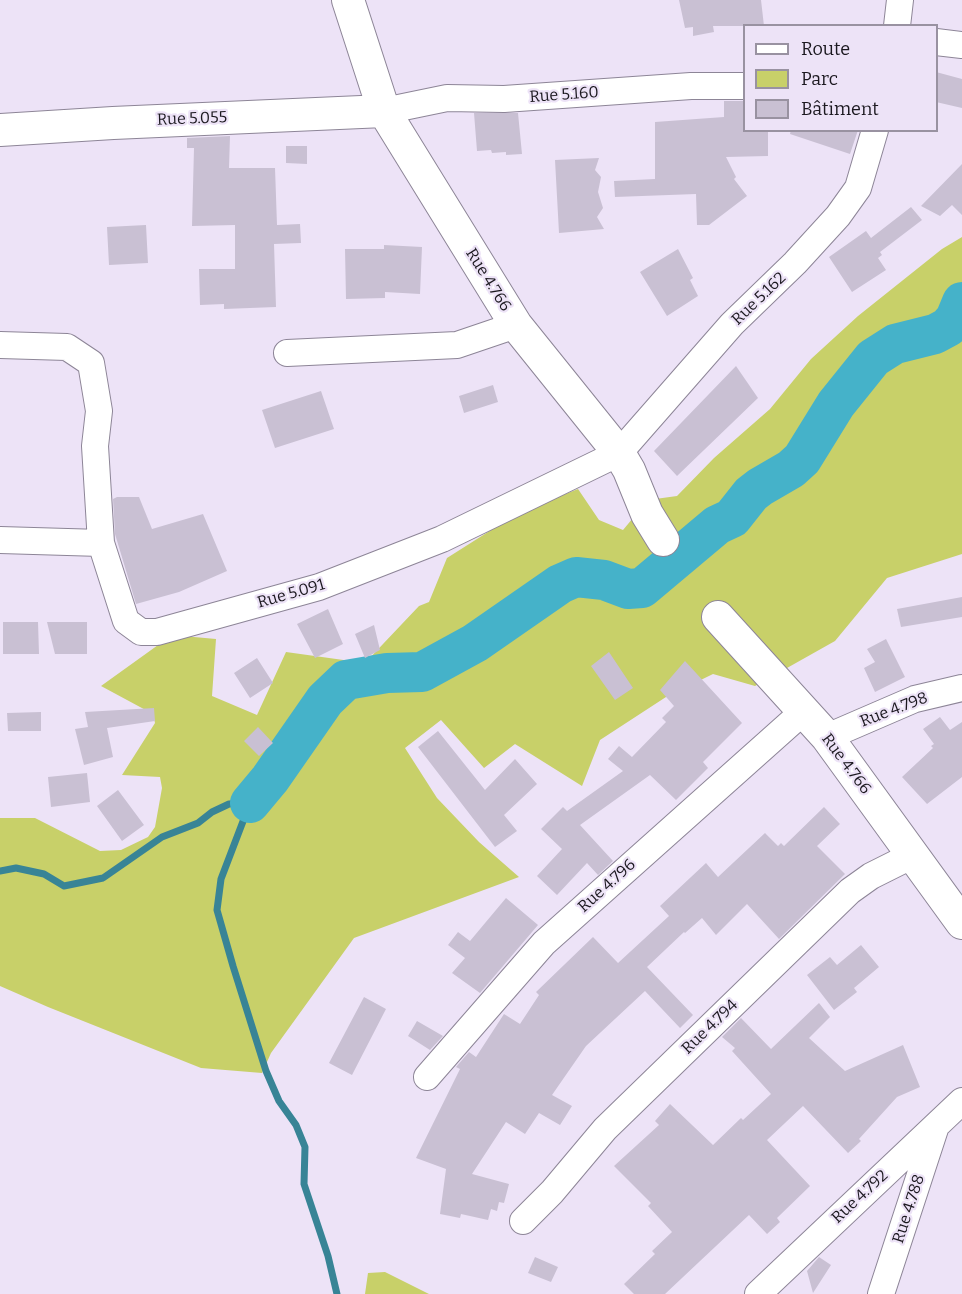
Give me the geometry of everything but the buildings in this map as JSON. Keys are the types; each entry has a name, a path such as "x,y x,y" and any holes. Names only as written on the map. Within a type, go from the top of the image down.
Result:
{"street":[{"name":"Rue 4.766","path":"348,0 384,111 516,325 619,453 629,470 647,514 663,540"},
{"path":"897,24 900,0"},
{"path":"938,42 962,45"},
{"name":"Rue 5.160","path":"384,111 447,98 504,99 691,86 743,86"},
{"name":"Rue 5.055","path":"0,130 384,111"},
{"name":"Rue 5.162","path":"619,453 732,324 795,263 838,216 858,188 874,132"},
{"path":"287,353 457,345 516,325"},
{"name":"Rue 5.091","path":"0,345 68,347 92,363 99,411 95,446 101,543 126,621 141,632 157,632 319,587 442,539 619,453"},
{"path":"0,540 101,543"},
{"name":"Rue 4.766","path":"718,617 827,737 962,922"},
{"name":"Rue 4.798","path":"827,737 915,699 962,688"},
{"name":"Rue 4.796","path":"427,1077 544,943 804,711"},
{"name":"Rue 4.794","path":"523,1221 552,1192 605,1129 850,891 871,876 913,855"},
{"name":"Rue 4.792","path":"758,1294 962,1101"},
{"name":"Rue 4.788","path":"881,1294 936,1125"}],"green space":[{"path":"962,237 962,554 887,578 835,641 755,686 713,674 666,697 600,740 582,786 515,744 484,768 441,720 405,748 437,798 479,842 519,877 354,938 271,1053 262,1073 201,1068 0,986 0,818 35,818 100,851 121,850 148,837 155,827 162,788 160,777 122,775 155,723 153,714 101,686 172,635 216,639 212,696 257,715 286,652 365,663 419,606 429,602 447,558 518,513 578,489 599,520 623,530 648,500 677,496 714,458 770,409 811,359 858,316 942,249"},
{"path":"385,1272 429,1294 365,1294 368,1273"}],"waterway":[{"path":"250,803 270,779 325,700 346,680 387,673 422,672 475,643 560,584 576,577 604,580 628,589 642,588 717,525 732,518 751,494 791,469 802,459 836,404 873,358 895,344 935,334 948,327 955,319 962,302"},
{"path":"0,871 16,868 44,874 64,886 103,878 162,837 198,823 212,812 229,804 250,803 221,879 217,910 266,1071 279,1101 296,1125 305,1147 304,1184 328,1256 337,1294"}]}
